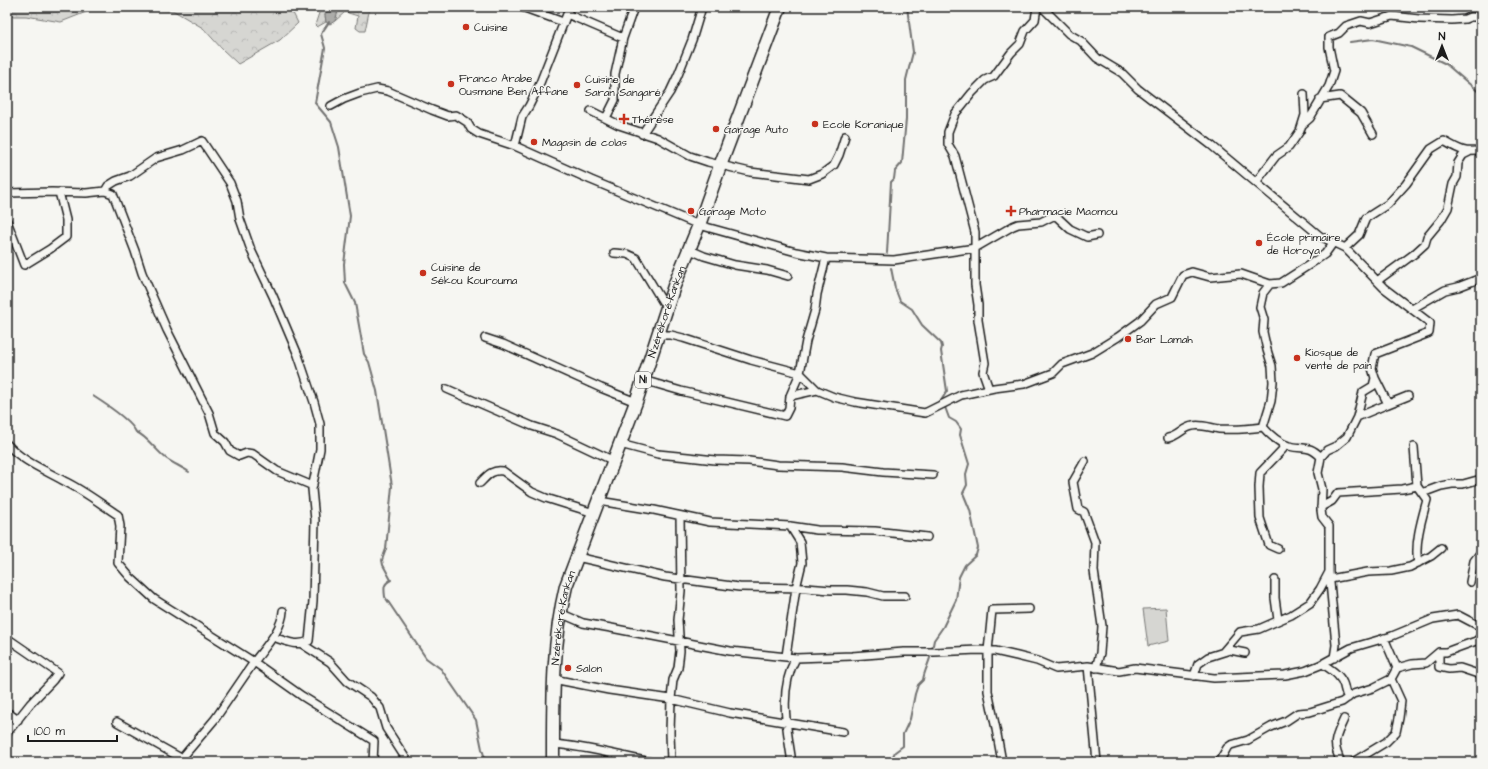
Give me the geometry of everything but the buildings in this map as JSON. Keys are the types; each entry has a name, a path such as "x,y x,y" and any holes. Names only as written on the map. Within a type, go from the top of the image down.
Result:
{"highway":[{"name":"N'zérékoré-Kankan","path":"553,762 556,641 566,586 636,402 688,249 699,225 780,7"}],"street":[{"path":"522,7 563,22"},
{"path":"606,118 615,100 615,74 623,38 634,7"},
{"path":"642,134 664,102 676,81 692,40 702,7"},
{"path":"989,389 983,372 985,363 978,320 978,305 975,285 975,248 972,218 955,156 948,144 948,132 955,114 972,93 985,80 994,76 1011,53 1020,44 1025,31 1035,20 1037,7"},
{"path":"1042,7 1070,34 1081,41 1097,58 1122,73 1138,89 1211,145 1320,236 1345,248 1377,281 1430,323 1429,333 1375,354 1372,368 1375,378 1388,404"},
{"path":"515,146 522,118 530,106 538,88 568,10 623,38"},
{"path":"1302,125 1310,118 1329,86 1334,71 1329,47 1329,37 1339,32 1346,26 1392,16 1452,20 1465,20 1470,17 1481,17"},
{"path":"331,106 360,93 377,89 388,91 448,116 456,115 467,122 471,129 479,134 515,146 591,180 699,225 796,252 826,258 894,260 975,248 1013,226 1018,224 1041,222 1055,215 1070,229 1087,237 1097,235"},
{"path":"1256,182 1276,156 1289,147 1300,131 1305,114 1304,94"},
{"path":"1320,99 1340,96 1361,113 1373,134"},
{"path":"591,111 642,134 658,138 690,156 720,166 750,172 809,180 822,174 834,165 845,136"},
{"path":"106,192 108,186 116,180 130,176 156,158 183,150 202,141 230,183 251,250 273,296 298,355 320,424 320,449 312,489 315,520 313,601 309,641 302,644"},
{"path":"1345,248 1359,235 1366,218 1388,204 1406,184 1431,149 1444,141 1460,150 1468,152 1481,150"},
{"path":"1377,281 1414,254 1425,244 1427,237 1441,220 1448,208 1453,184 1458,177 1458,163 1463,155 1468,152"},
{"path":"7,221 24,265 66,237 66,220 59,192"},
{"path":"7,193 59,192 86,194 106,192 113,194 136,250 142,273 167,330 209,413 215,433 225,442 230,451 238,456 247,453 253,454 276,471 313,486"},
{"path":"658,335 683,338 751,360 783,367 800,373 817,390 855,402 925,413 961,395 1024,384 1053,373 1062,364 1092,353 1140,321 1156,304 1172,297 1183,275 1192,272 1210,277 1241,274 1270,284 1281,283 1325,254 1333,243"},
{"path":"688,249 704,256 735,265 767,270 788,276"},
{"path":"614,253 627,254 636,258 667,309"},
{"path":"643,380 681,391 785,416 789,408 790,396 800,373 806,341 815,310 817,294 826,258"},
{"path":"1412,309 1445,290 1476,280"},
{"path":"1263,427 1271,401 1273,382 1272,366 1263,332 1264,320 1260,307 1263,293 1270,284"},
{"path":"485,338 503,344 636,402"},
{"path":"1334,658 1336,645 1334,636 1330,575 1329,526 1322,517 1322,489 1318,473 1321,457 1327,450 1336,446 1347,436 1357,417 1363,392 1373,386 1375,378"},
{"path":"447,389 532,426 557,434 614,461"},
{"path":"790,396 817,390"},
{"path":"1357,417 1371,413 1408,396"},
{"path":"1168,438 1175,437 1184,430 1194,426 1224,429 1248,429 1263,427"},
{"path":"1263,427 1269,434 1282,443 1289,446 1303,447 1314,450 1321,457"},
{"path":"1278,549 1269,545 1260,518 1259,487 1260,473 1283,449 1282,443"},
{"path":"7,444 23,459 67,482 118,515 120,526 118,563 130,577 154,599 254,662 302,696 374,741 373,762"},
{"path":"620,444 658,454 716,460 842,467 883,472 933,475"},
{"path":"1414,447 1417,486 1427,500 1418,534 1418,564"},
{"path":"1085,461 1073,482 1078,509 1084,512 1095,542 1094,571 1102,626 1100,653 1096,668"},
{"path":"480,483 490,472 497,470 503,471 532,492 594,513"},
{"path":"1422,493 1441,486 1463,484 1481,479"},
{"path":"1321,506 1332,501 1338,494 1402,489 1417,486"},
{"path":"599,501 710,522 790,526 817,530 875,531 927,537"},
{"path":"672,762 671,699 673,680 678,668 680,641 678,620 681,579 680,516"},
{"path":"786,656 796,588 802,563 800,542 790,526"},
{"path":"1222,652 1240,632 1259,629 1291,615 1310,603 1330,575 1391,571 1410,567 1418,564 1442,548"},
{"path":"1470,582 1474,561 1481,552"},
{"path":"578,557 665,577 739,587 847,590 867,592 883,596 905,596"},
{"path":"1275,580 1275,598 1278,620"},
{"path":"1002,762 988,691 988,651 992,610 1029,609"},
{"path":"117,722 183,761 215,719 273,637 282,619 283,611"},
{"path":"560,613 583,622 680,641 730,650 796,658 904,652 988,651 1037,661 1056,669 1088,666 1119,670 1135,668 1214,678 1285,675 1305,671 1322,664 1351,648 1384,638 1433,619 1458,615 1481,627"},
{"path":"273,637 302,644 330,662 347,681 371,697 380,708 386,728 408,762"},
{"path":"1219,762 1227,748 1231,745 1248,740 1271,727 1286,721 1298,713 1310,712 1342,702 1353,694 1373,688 1391,679 1397,668 1412,664 1426,663 1439,652 1446,652 1476,641 1481,637"},
{"path":"7,638 49,665 58,673 30,704 7,733"},
{"path":"1384,638 1397,668"},
{"path":"1194,676 1198,664 1208,656 1230,650 1245,653"},
{"path":"1439,652 1439,668 1460,668 1481,675"},
{"path":"791,762 785,709 788,676 796,658"},
{"path":"1322,664 1335,671 1342,680 1345,693 1348,698"},
{"path":"1088,666 1097,762"},
{"path":"554,679 608,690 671,699 730,713 843,732"},
{"path":"1353,762 1386,742 1396,732 1400,718 1401,702 1391,679"},
{"path":"7,712 18,720"},
{"path":"1341,762 1338,756 1335,738 1344,719"},
{"path":"553,744 574,745 588,750 651,762"},
{"path":"1478,762 1481,759"}],"green space":[{"path":"7,7 99,7 61,22 26,16 7,16"},
{"path":"128,7 290,7 298,23 280,40 238,64 203,28 174,11"},
{"path":"321,7 328,7 325,15 326,22 317,27 315,25"},
{"path":"337,7 370,7 365,31 360,31 356,28 358,16 345,12 335,21 338,11"},
{"path":"1166,608 1169,641 1148,646 1143,609"}],"water":[{"path":"328,7 337,7 338,11 335,21 330,24 326,22 325,15"}],"waterway":[{"path":"887,253 891,182 894,179 895,171 902,163 906,119 906,80 913,52 907,7"},
{"path":"329,22 321,34 325,48 315,103 331,122 339,147 350,216 344,264 345,283 355,303 364,354 369,362 377,391 392,486 386,549 382,560 391,580 385,587 385,597 426,658 441,669 476,720 486,762"},
{"path":"1350,42 1373,39 1411,47 1446,64 1481,94"},
{"path":"891,268 895,288 900,301 912,309 922,325 941,343 947,391 942,399 949,418 956,422 961,429 960,435 969,464 966,474 967,485 963,493 970,510 978,548 976,555 965,565 959,577 956,600 943,627 934,640 932,650"},
{"path":"93,396 129,423 136,432 144,437 167,459 189,472"},
{"path":"890,762 895,752 903,746 903,734 910,719 915,694 918,685 923,680 931,654"}],"place":[{"name":"Cuisine","path":"466,27"},
{"name":"Franco Arabe Ousmane Ben Affane","path":"451,84"},
{"name":"Cuisine de Saran Sangaré","path":"577,85"},
{"name":"Thérèse","path":"624,119"},
{"name":"Ecole Koranique","path":"815,124"},
{"name":"Garage Auto","path":"716,129"},
{"name":"Magasin de colas","path":"534,142"},
{"name":"Garage Moto","path":"691,211"},
{"name":"Pharmacie Maomou","path":"1011,211"},
{"name":"École primaire de Horoya","path":"1259,243"},
{"name":"Cuisine de Sékou Kourouma","path":"423,273"},
{"name":"Bar Lamah","path":"1128,339"},
{"name":"Kiosque de vente de pain","path":"1297,358"},
{"name":"Salon","path":"568,668"}]}
